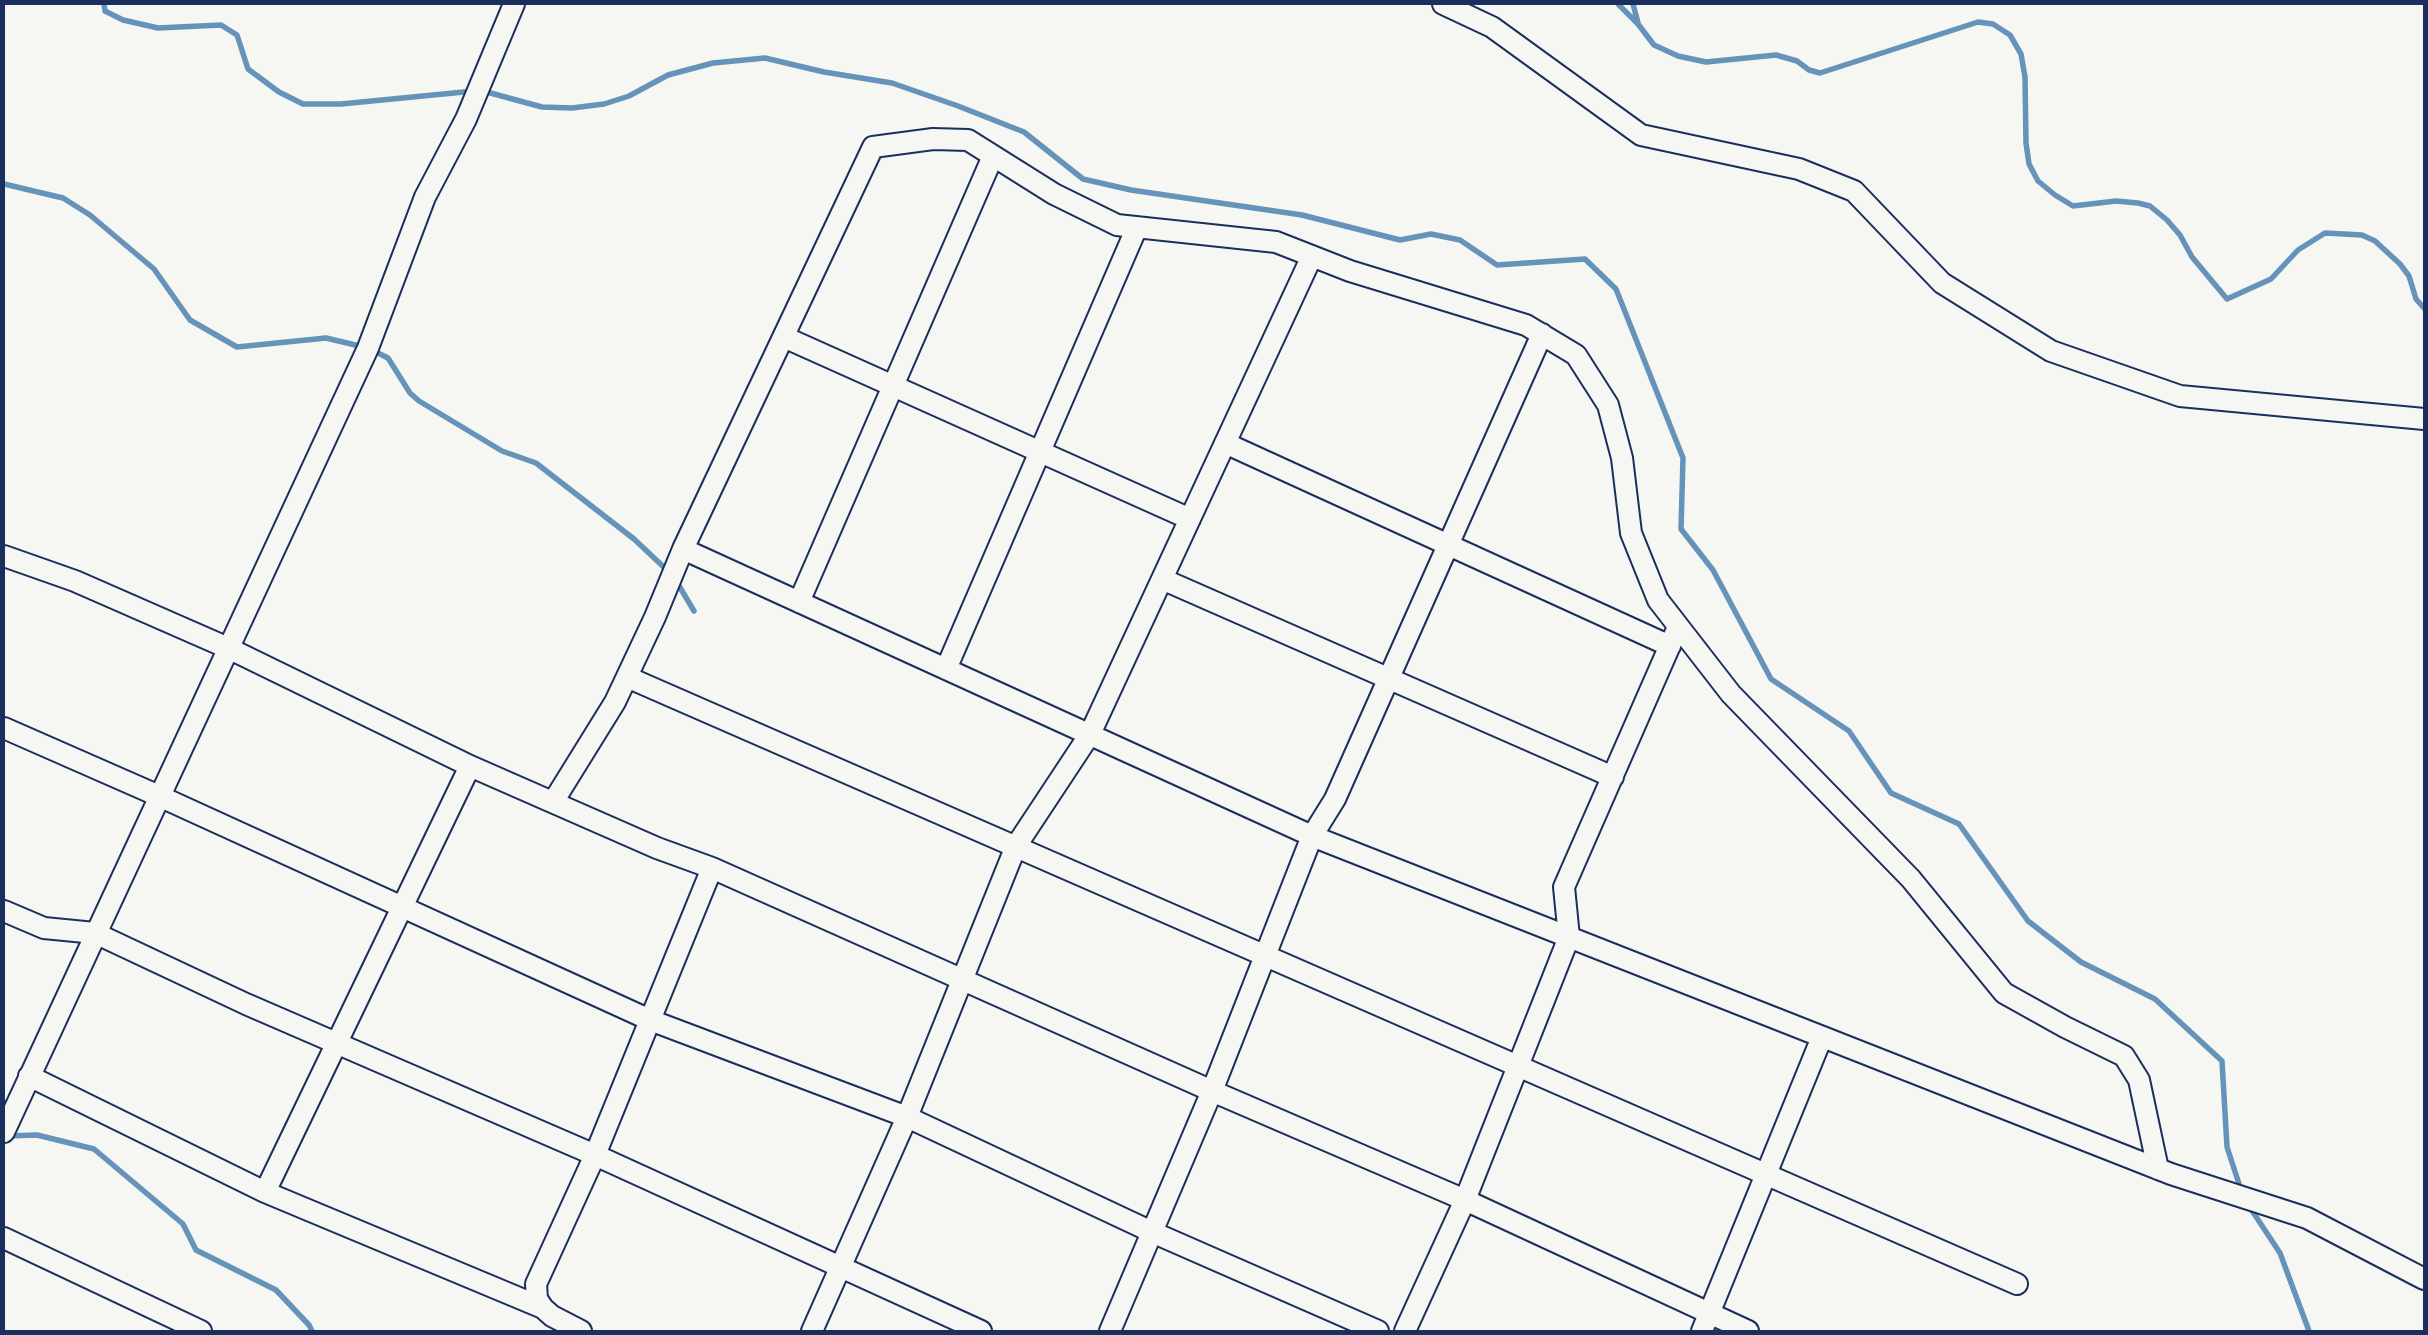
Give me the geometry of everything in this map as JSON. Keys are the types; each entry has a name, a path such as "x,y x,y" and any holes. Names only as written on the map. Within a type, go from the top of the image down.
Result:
{"street":[{"path":"4,1132 368,348 425,197 466,119 514,4"},
{"path":"1443,4 1492,26 1641,135 1799,169 1854,191 1942,283 2052,351 2180,396 2424,419"},
{"path":"553,802 615,702 656,617 683,549 873,148 933,139 968,140 1062,198 1117,225 1276,242 1350,271 1526,325 1576,356 1608,405 1622,458 1631,533 1658,600 1731,694 1911,879 2004,993 2065,1027 2124,1056 2139,1080 2158,1169"},
{"path":"799,602 993,156"},
{"path":"946,669 1137,227"},
{"path":"812,1331 838,1268 907,1117 1016,846 1090,734 1312,256"},
{"path":"1110,1331 1212,1091 1312,836 1335,799 1542,334"},
{"path":"784,337 1190,519"},
{"path":"1225,443 1670,646"},
{"path":"683,549 1312,836 2158,1169 2307,1218 2424,1279"},
{"path":"4,556 75,581 228,648 470,766 657,848 712,868 961,981 1465,1200 1706,1323 1748,1331"},
{"path":"1162,579 1612,777"},
{"path":"1405,1331 1465,1200 1569,937 1564,887 1678,627"},
{"path":"627,677 2017,1284"},
{"path":"4,728 159,796 650,1020 907,1117 1152,1232 1378,1331"},
{"path":"265,1192 470,766"},
{"path":"581,1331 552,1316 543,1308 537,1299 536,1284 595,1155 712,868"},
{"path":"4,911 44,928 95,933 246,1004 595,1155 838,1268 981,1331"},
{"path":"1706,1323 1822,1037"},
{"path":"29,1076 265,1192 543,1308"},
{"path":"4,1238 201,1331"}],"waterway":[{"path":"104,4 105,11 123,20 158,28 221,25 237,35 248,69 279,92 303,104 341,104 474,91"},
{"path":"1618,4 1638,24 1654,45 1678,56 1706,62 1776,55 1797,61 1809,70 1820,73 1978,22 1993,24 2010,35 2021,54 2025,77 2026,143 2029,164 2038,181 2055,195 2073,206 2116,201 2150,206 2167,220 2180,235 2192,257 2227,299 2271,279 2298,250 2325,233 2362,235 2375,241 2400,264 2409,276 2416,299 2424,308"},
{"path":"1633,4 1638,23"},
{"path":"483,91 542,107 572,108 604,104 629,96 668,75 713,63 765,58 824,72 892,83 958,106 1024,132 1083,179 1131,190 1302,215 1400,240 1431,234 1460,240 1497,265 1585,259 1616,289 1683,458 1681,529 1713,570 1771,679 1849,731 1891,793 1959,824 2028,921 2081,962 2155,999 2222,1061 2227,1147 2242,1193"},
{"path":"4,184 63,198 90,215 154,269 190,320 237,347 326,338 368,348 388,358 410,393 419,401 502,451 536,463 634,539 669,572"},
{"path":"675,579 694,611"},
{"path":"6,1136 37,1135 94,1149 183,1224 196,1250 276,1290 309,1325 312,1331"},
{"path":"2249,1206 2280,1253 2309,1331"}]}
